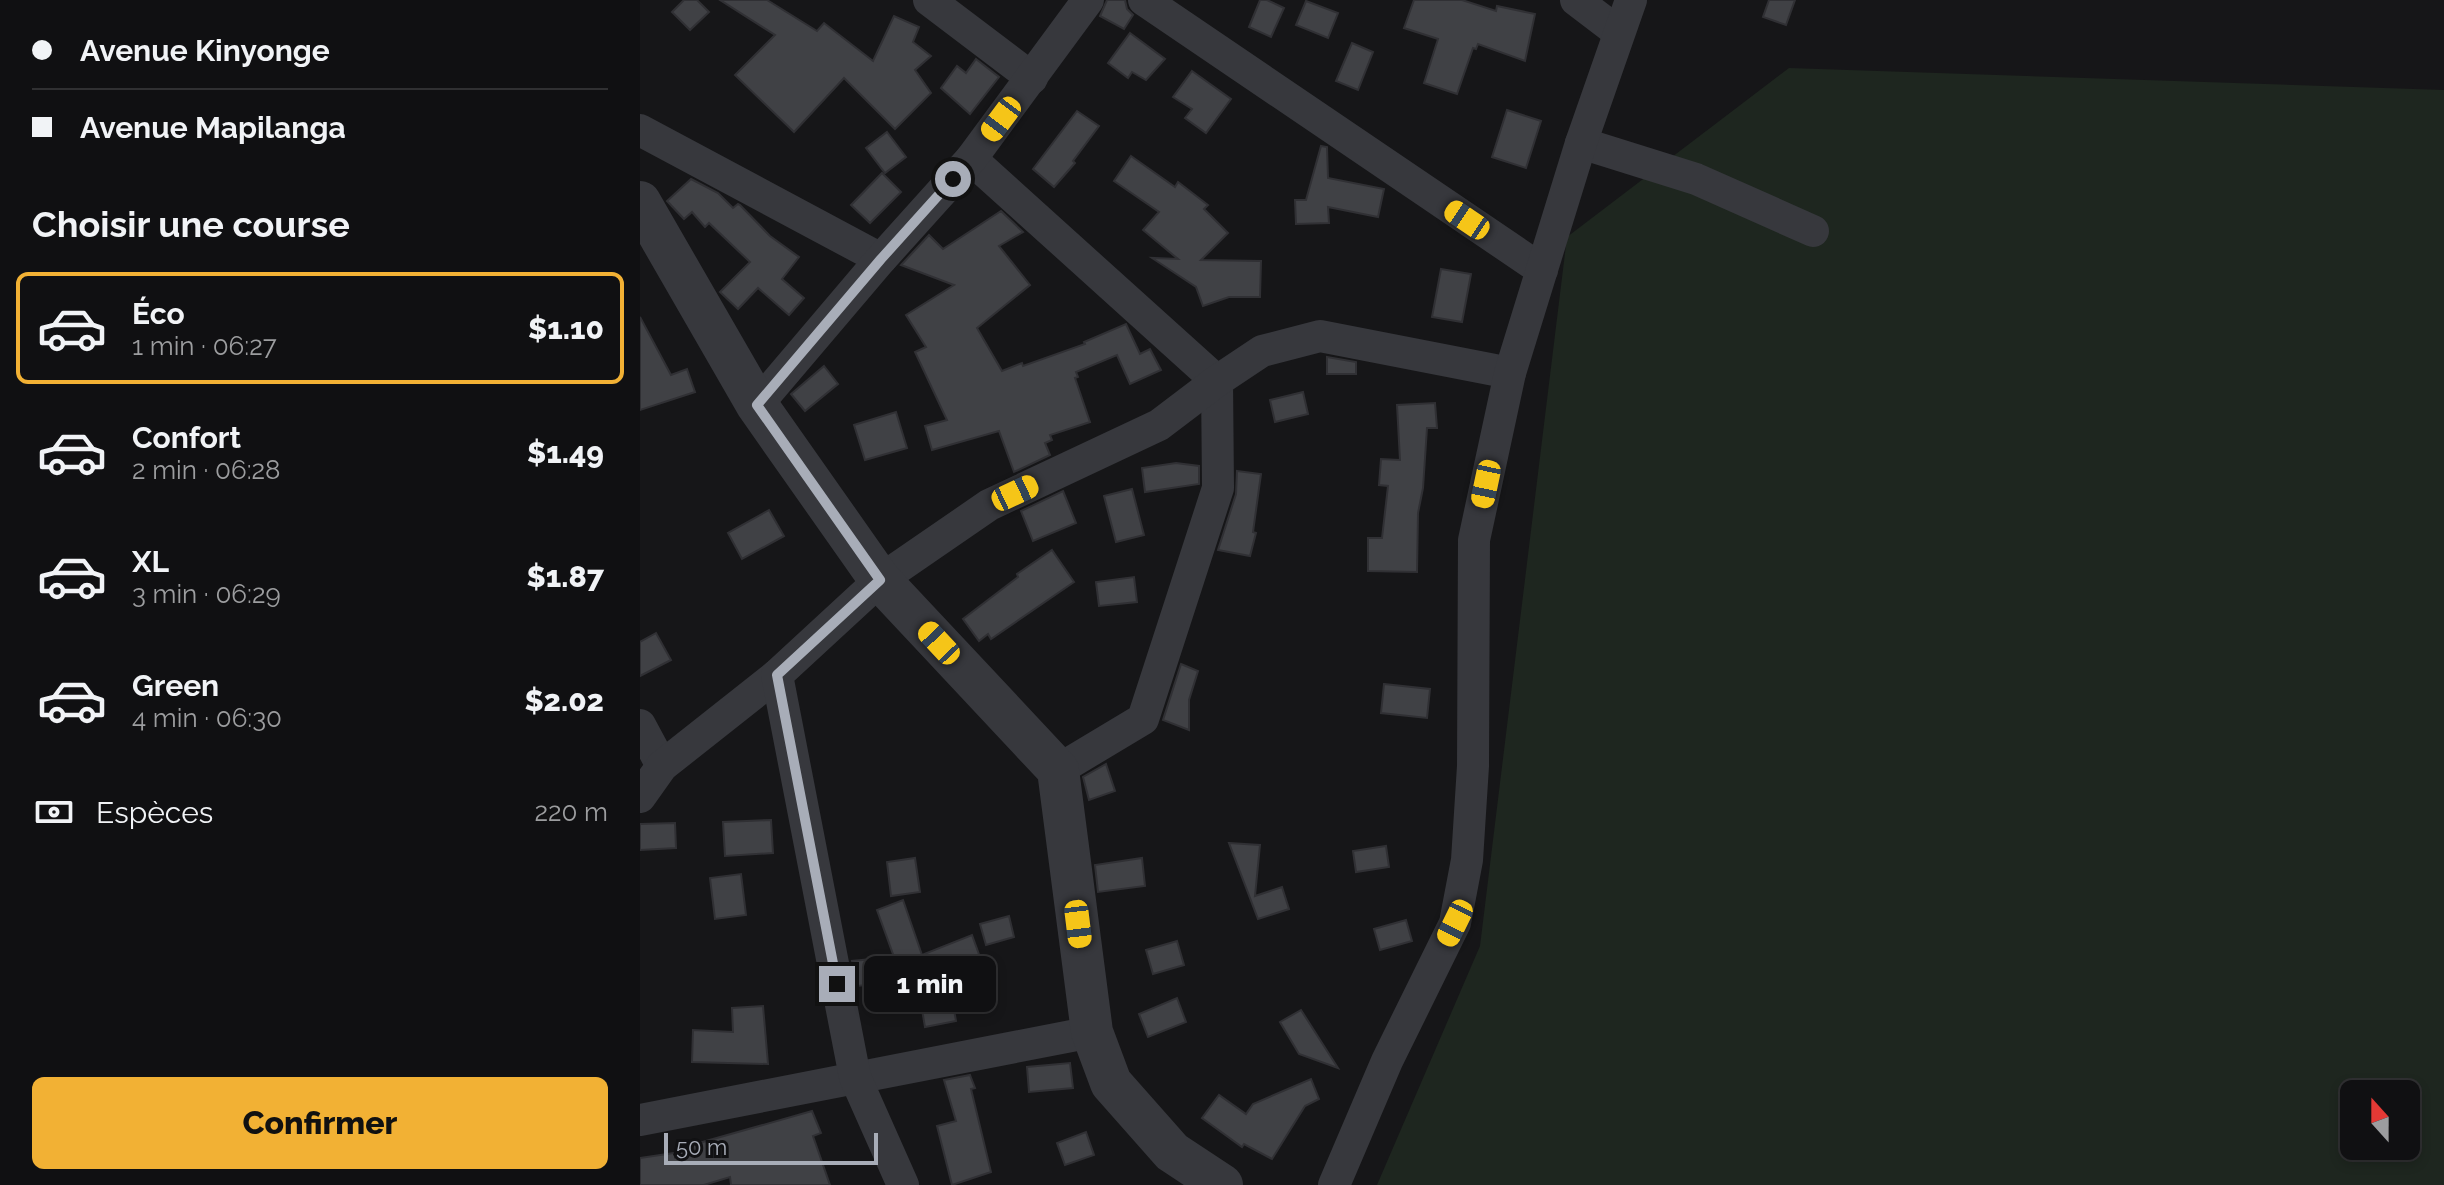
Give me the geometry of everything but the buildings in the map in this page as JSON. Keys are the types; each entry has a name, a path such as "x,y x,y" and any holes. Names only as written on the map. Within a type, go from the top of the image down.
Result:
{"street":[{"path":"929,0 1032,78"},
{"path":"757,405 971,159 1088,0"},
{"path":"1144,0 1542,270"},
{"path":"1576,0 1618,32"},
{"path":"1334,1185 1387,1061 1455,923 1467,860 1473,766 1474,540 1510,373 1581,143 1631,0"},
{"path":"640,130 881,259"},
{"path":"1581,143 1696,179 1813,231"},
{"path":"971,159 1217,381 1218,488 1143,719 1058,770"},
{"path":"640,202 757,405 880,580 1058,770 1092,1032 1111,1083 1172,1152 1222,1185"},
{"path":"640,797 662,766 777,675 880,580 989,505 1159,425 1262,351 1320,336 1510,373"},
{"path":"777,675 855,1077 903,1185"},
{"path":"640,725 662,766"},
{"path":"640,1120 1092,1032"}],"shaded area":[{"path":"1789,68 2444,90 2444,1185 1377,1185 1480,946 1567,237"}],"route":[{"path":"837,984 777,675 880,580 757,405 953,179"}]}
